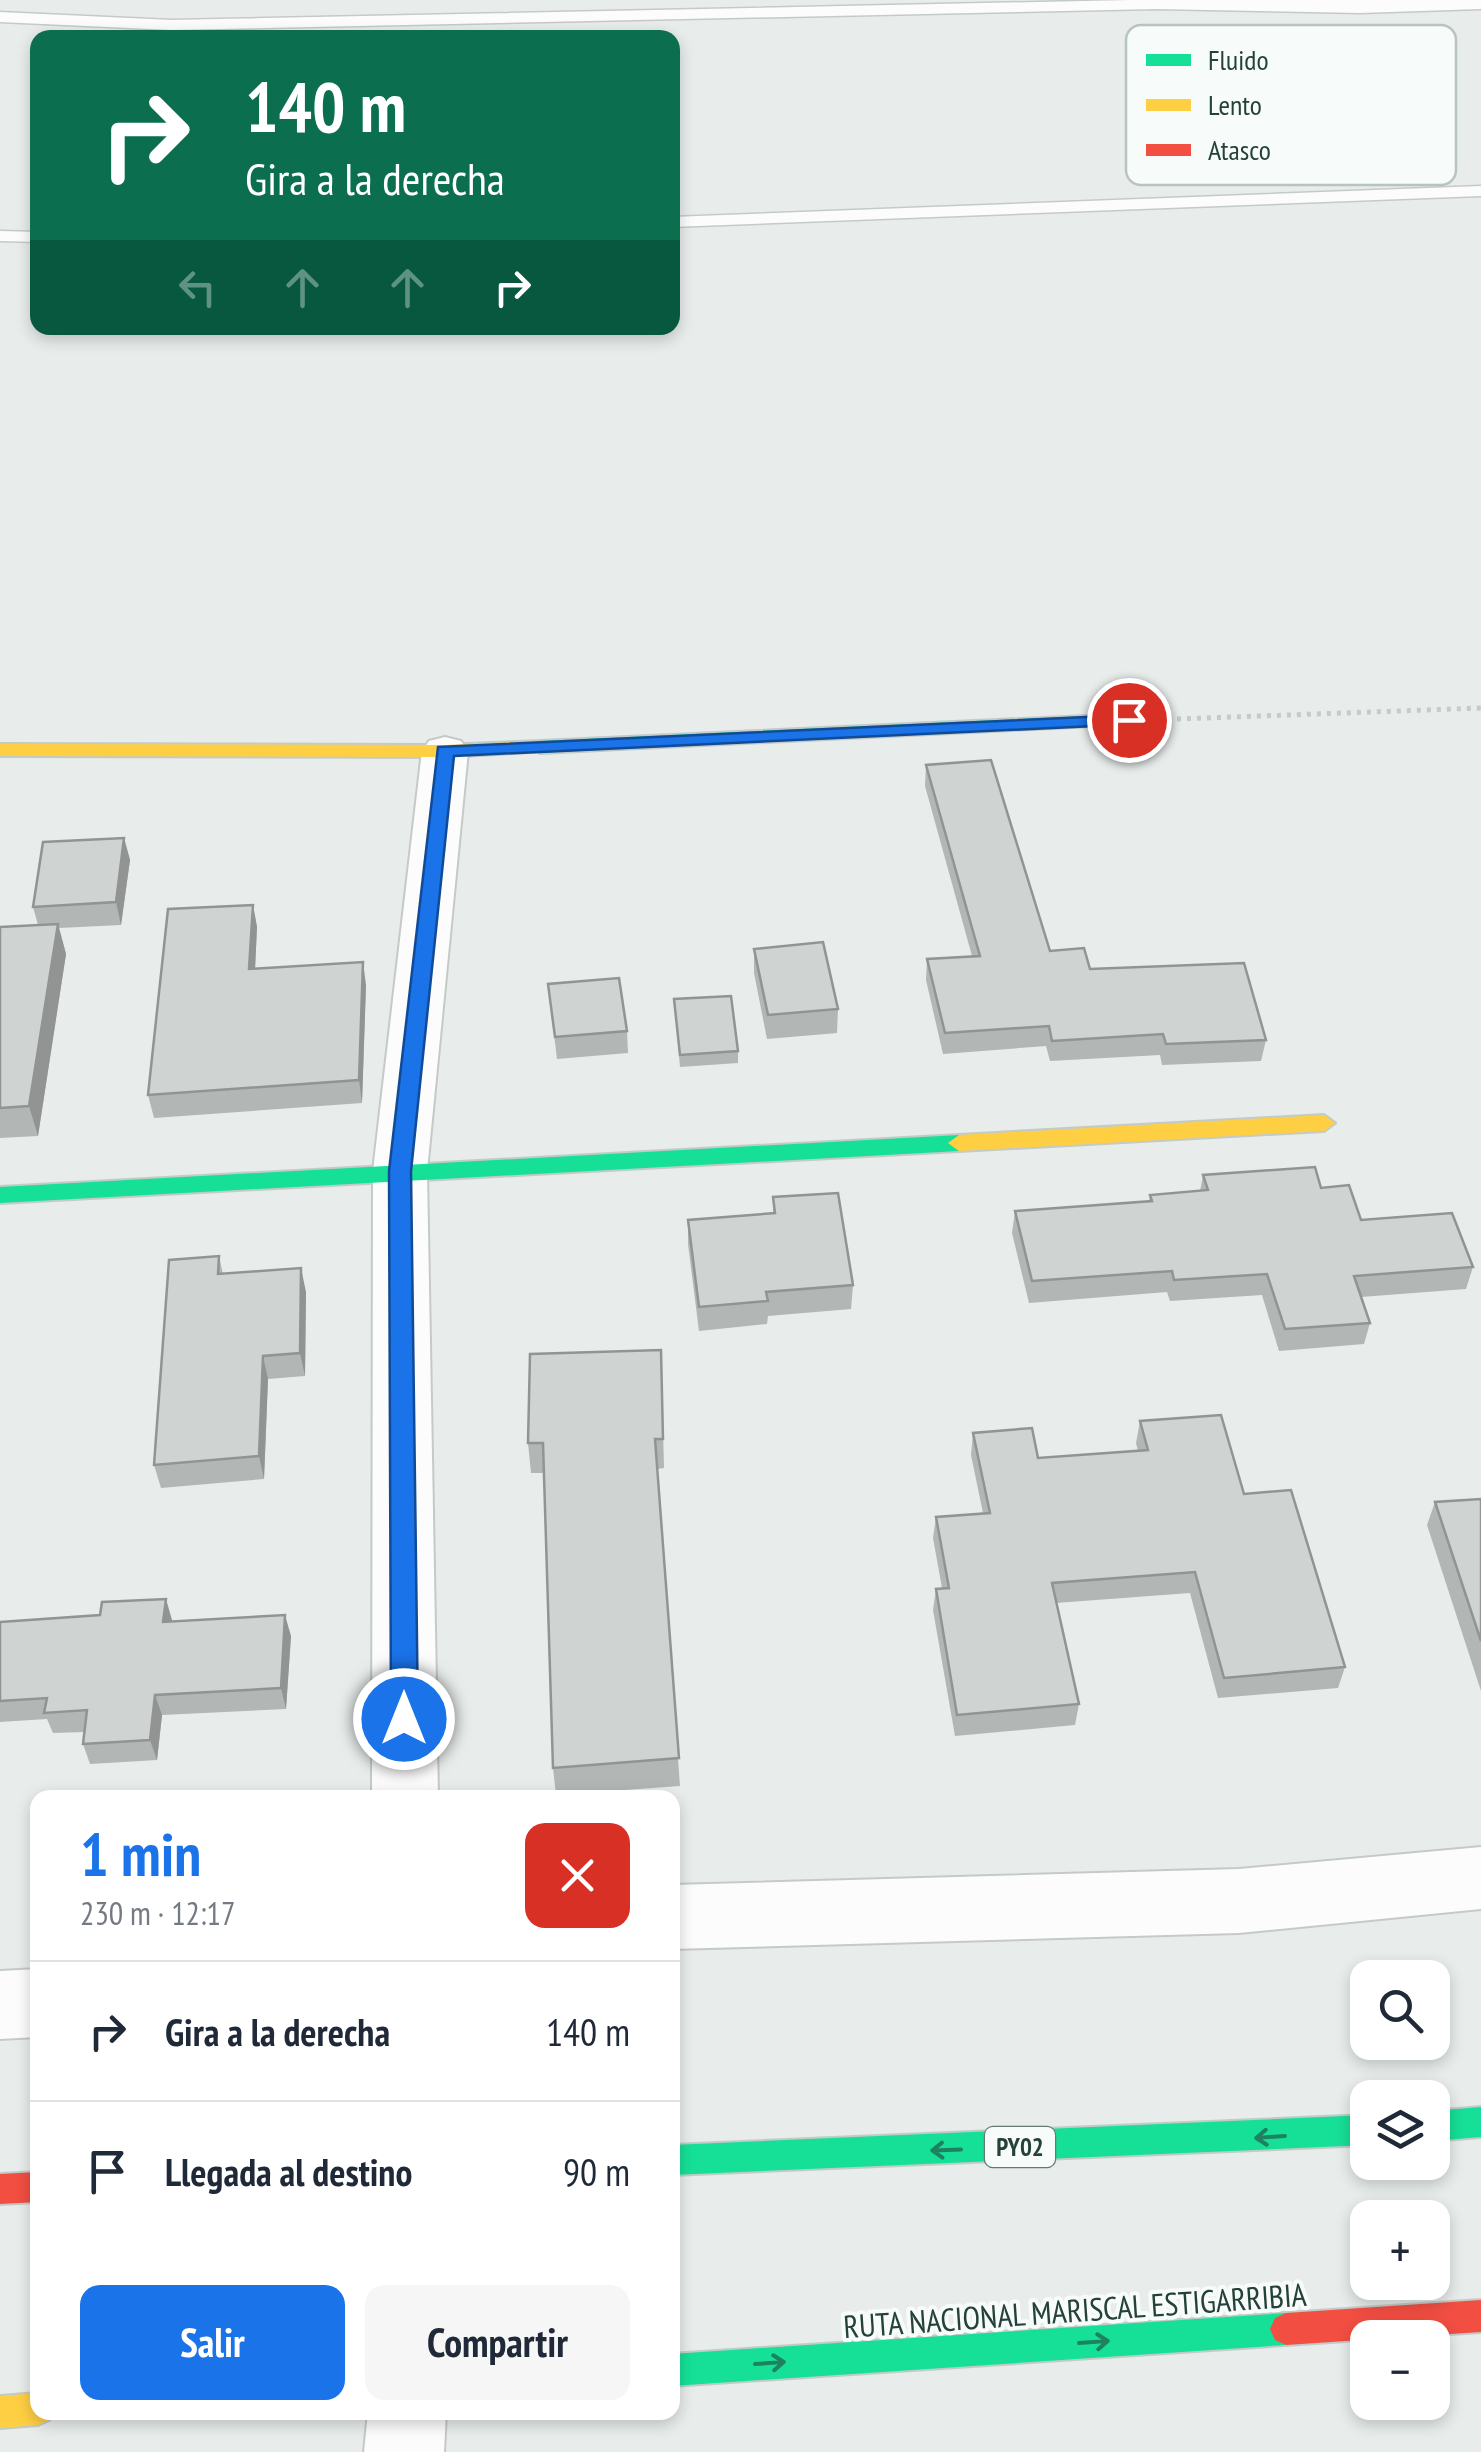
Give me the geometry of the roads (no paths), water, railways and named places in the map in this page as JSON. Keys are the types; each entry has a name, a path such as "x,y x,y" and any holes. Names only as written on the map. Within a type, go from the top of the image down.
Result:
{"main road":[{"path":"0,750 445,751 1129,720"},
{"path":"0,1196 1324,1123"},
{"path":"1450,2125 1481,2122"},
{"name":"PY02","path":"680,2160 1234,2140 1350,2131"},
{"path":"0,2189 30,2187"},
{"name":"RUTA NACIONAL MARISCAL ESTIGARRIBIA","path":"680,2369 1481,2316"},
{"path":"0,2412 30,2410"}],"street":[{"path":"405,1790 400,1171 445,751"},
{"path":"680,1917 1239,1901 1481,1878"},
{"path":"0,2005 30,2003"},
{"path":"404,2452 406,2420"}],"lane":[{"path":"0,16 172,26 1156,4 1360,8 1481,4"},
{"path":"680,222 1481,191"},
{"path":"0,236 30,237"}]}
